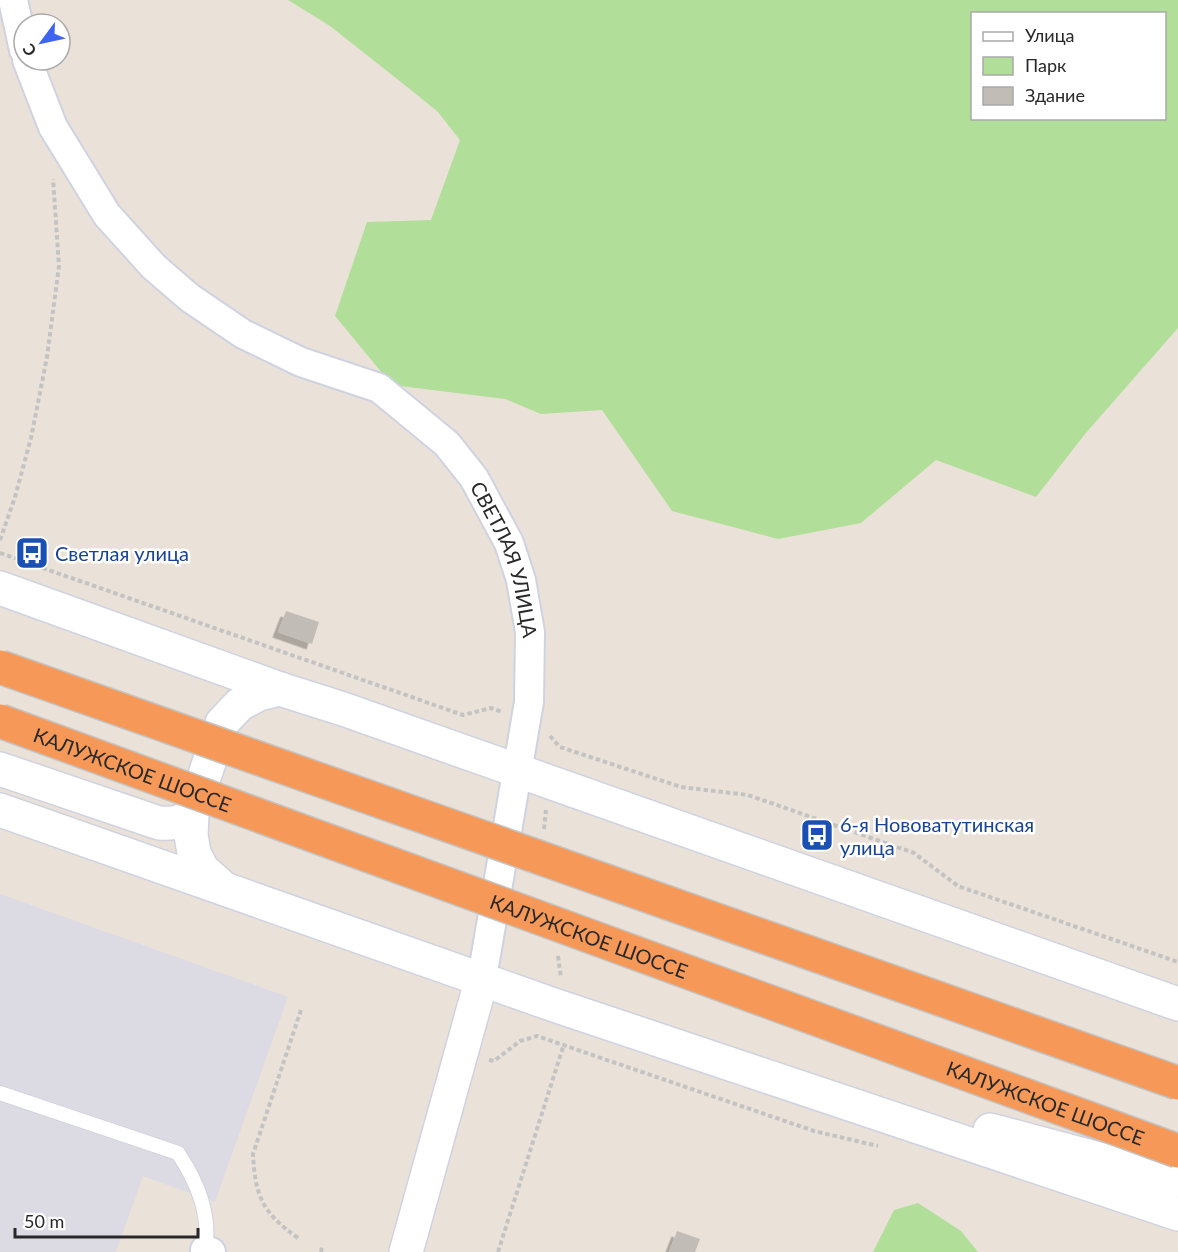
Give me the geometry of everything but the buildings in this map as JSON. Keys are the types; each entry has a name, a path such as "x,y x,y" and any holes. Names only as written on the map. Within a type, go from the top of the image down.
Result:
{"highway":[{"path":"0,667 1178,1083"},
{"name":"КАЛУЖСКОЕ ШОССЕ","path":"0,721 1178,1151"}],"street":[{"name":"СВЕТЛАЯ УЛИЦА","path":"32,72 53,127 107,215 154,267 190,298 243,334 300,362 379,388 447,444 474,478 509,543 522,580 530,632 528,711 482,978"},
{"path":"0,588 280,689 343,709 1178,1004"},
{"path":"221,886 202,869 195,853 191,835 192,814 222,723 240,704 259,694 280,689"},
{"path":"0,769 159,823 174,824 185,820 192,814"},
{"path":"0,810 695,1053 1178,1214"},
{"path":"406,1252 482,978"},
{"path":"695,1053 1178,1180"}],"lane":[{"path":"0,1093 178,1153 192,1173 202,1198 207,1251"}],"path":[{"path":"0,540 15,497 31,438 47,357 59,266 53,172"},
{"path":"0,553 463,715 491,708 528,711 560,747 565,749 681,787 748,795 914,853 958,886 1178,962"},
{"path":"298,1238 277,1223 262,1203 254,1179 253,1154 301,1010"},
{"path":"462,1051 494,1061 510,1047 528,1037 537,1036 564,1046 498,1252"},
{"path":"321,1252 322,1246"}],"shaded area":[{"path":"0,894 288,997 215,1202 143,1176 116,1252 0,1252"}],"green space":[{"path":"288,0 1178,0 1178,328 1085,434 1036,497 936,460 861,523 778,539 672,511 602,410 541,414 505,399 392,385 335,316 367,222 431,220 460,140 438,112 330,26"},
{"path":"918,1203 961,1231 978,1252 873,1252 894,1210"}],"place":[{"name":"Светлая улица","path":"32,553"},
{"name":"6-я Нововатутинская улица","path":"817,835"}]}
